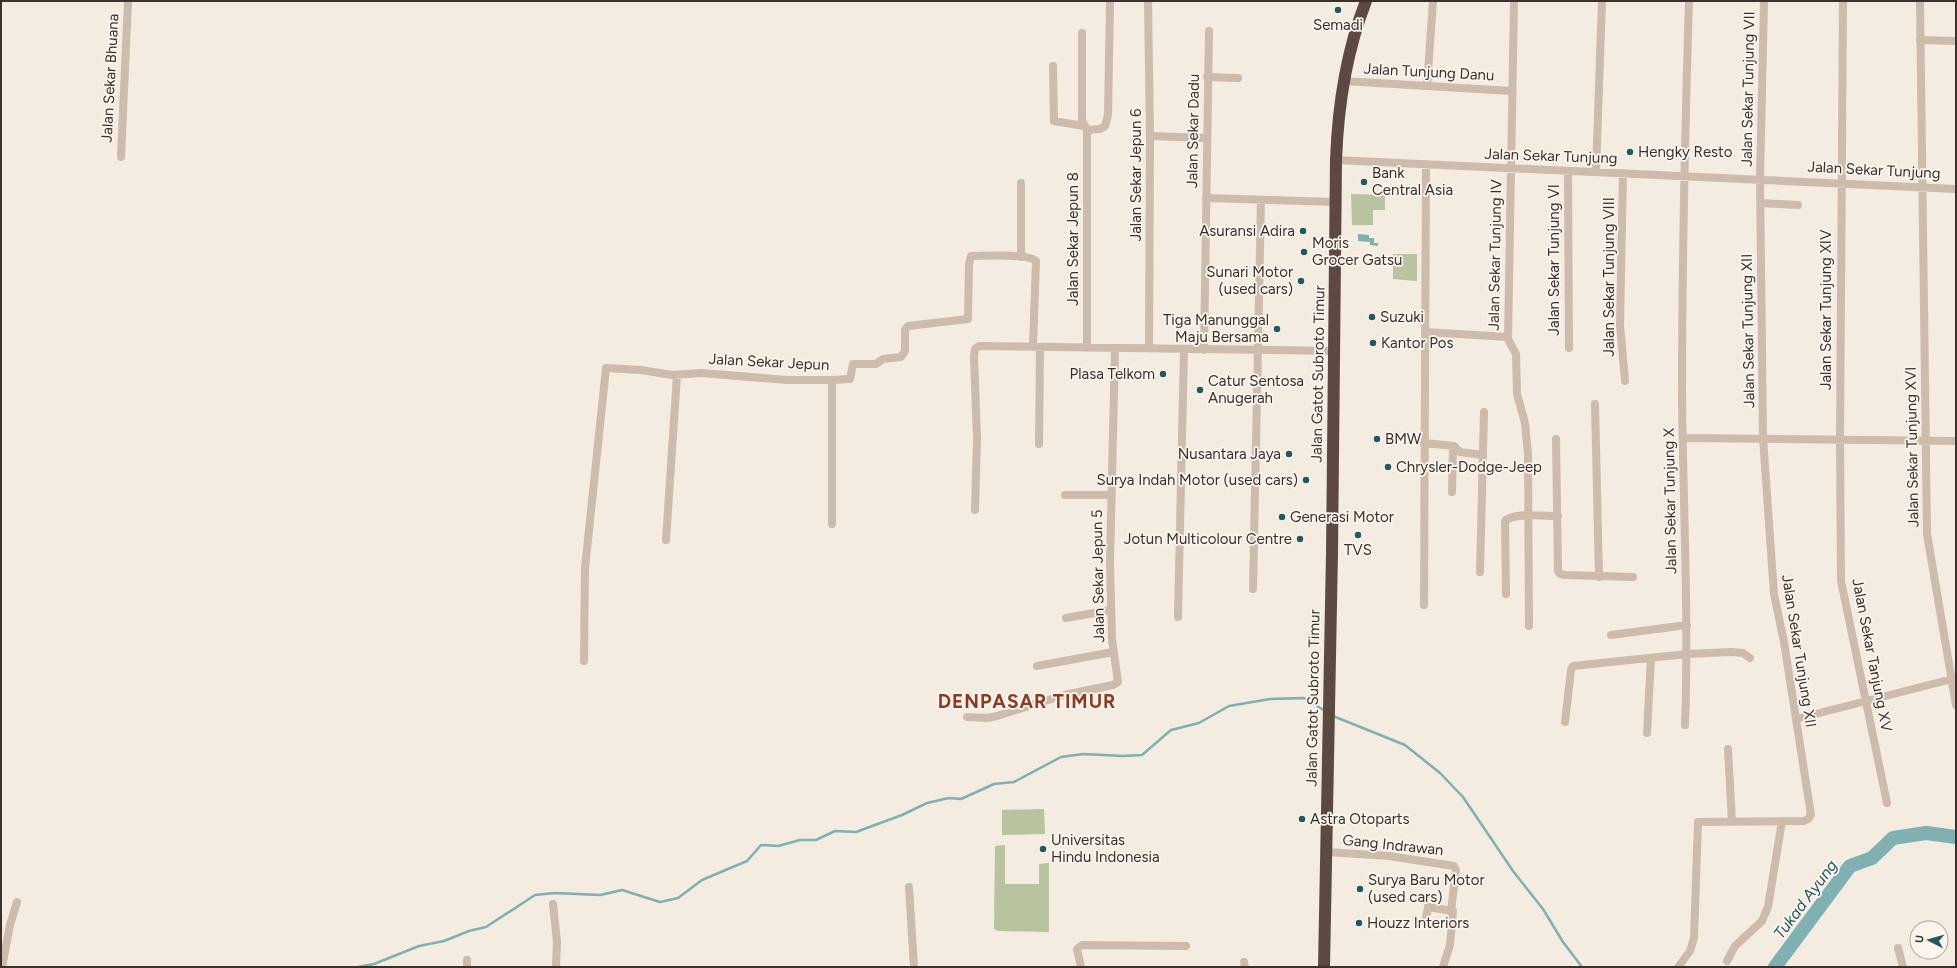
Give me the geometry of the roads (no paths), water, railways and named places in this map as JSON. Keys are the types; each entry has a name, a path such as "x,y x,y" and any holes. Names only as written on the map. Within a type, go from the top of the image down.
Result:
{"highway":[{"name":"Jalan Gatot Subroto Timur","path":"1324,967 1335,351 1334,202 1343,81 1353,40 1366,1"}],"street":[{"name":"Jalan Sekar Bhuana","path":"121,157 128,1"},
{"path":"1053,66 1054,121 1085,128 1100,129 1105,126 1108,115 1110,1"},
{"name":"Jalan Sekar Jepun 6","path":"1148,1 1150,136 1149,349"},
{"path":"1427,86 1433,1"},
{"name":"Jalan Sekar Tunjung IV","path":"1514,1 1508,337 1509,342 1514,347 1516,354 1517,394 1527,434 1530,479 1529,626"},
{"path":"1596,172 1602,1"},
{"name":"Jalan Sekar Tunjung X","path":"1685,725 1688,654 1682,396 1683,176 1689,1"},
{"name":"Jalan Sekar Tunjung VII","path":"1760,179 1764,1"},
{"name":"Jalan Sekar Tunjung XIV","path":"1840,439 1843,1"},
{"name":"Jalan Sekar Tunjung XVI","path":"1920,1 1927,534 1953,679 1956,705"},
{"name":"Jalan Sekar Dadu","path":"1209,31 1206,198 1334,202"},
{"name":"Jalan Sekar Jepun 8","path":"1082,33 1082,113 1085,128 1087,348"},
{"path":"1920,40 1956,41"},
{"path":"1207,76 1238,78"},
{"name":"Jalan Tunjung Danu","path":"1343,81 1512,91"},
{"path":"1150,136 1207,138"},
{"name":"Jalan Sekar Tunjung","path":"1336,160 1956,188"},
{"path":"1424,606 1426,164"},
{"name":"Jalan Sekar Tunjung VI","path":"1568,171 1569,348"},
{"name":"Jalan Sekar Tunjung VIII","path":"1623,173 1620,325 1625,381"},
{"name":"Jalan Sekar Tunjung XII","path":"1679,966 1690,951 1694,938 1698,822 1808,820 1811,815 1784,642 1774,594 1763,438 1760,179"},
{"path":"1021,183 1021,257"},
{"path":"1204,350 1206,198"},
{"path":"1253,589 1261,200"},
{"path":"1761,203 1798,205"},
{"name":"Jalan Sekar Jepun","path":"584,661 586,552 606,368 677,374 700,373 787,380 850,379 853,364 876,364 883,359 901,357 905,351 905,330 908,326 968,319 969,264 971,256 1021,257 1033,258 1036,261 1036,347"},
{"path":"1425,332 1508,337"},
{"path":"975,510 977,439 975,414 975,350 979,346 1335,351"},
{"path":"1036,347 1039,444"},
{"name":"Jalan Sekar Jepun 5","path":"967,717 987,718 997,716 1044,701 1113,685 1118,682 1111,610 1111,495 1115,348"},
{"path":"1178,617 1184,349"},
{"path":"666,540 677,374"},
{"path":"832,380 832,524"},
{"path":"1595,404 1599,577"},
{"path":"1480,572 1484,412"},
{"path":"1684,438 1956,441"},
{"path":"1556,439 1558,571 1560,574 1599,577 1633,577"},
{"name":"Jalan Sekar Tanjung XV","path":"1840,439 1841,581 1887,803"},
{"path":"1424,443 1453,446 1460,452 1484,454"},
{"path":"1452,492 1453,446"},
{"path":"1065,495 1111,495"},
{"path":"1506,594 1505,521 1508,517 1558,516"},
{"path":"1066,618 1111,610"},
{"path":"1612,635 1687,625"},
{"path":"1037,666 1114,652"},
{"path":"1565,722 1571,670 1573,666 1688,654 1736,652 1742,653 1750,658"},
{"path":"1647,733 1651,658"},
{"path":"1796,719 1953,679"},
{"path":"1728,749 1732,822"},
{"path":"1727,962 1735,946 1762,921 1768,907 1782,821"},
{"name":"Gang Indrawan","path":"1326,852 1389,856 1444,864 1456,868 1451,911"},
{"path":"909,887 914,967"},
{"path":"2,967 3,945 17,902"},
{"path":"553,904 557,942 556,967"},
{"path":"1425,923 1428,907 1451,911 1454,914 1452,931 1443,967"},
{"path":"1080,967 1078,949 1082,945 1186,946"},
{"path":"1898,948 1903,967"}],"water":[{"path":"1358,234 1369,235 1369,238 1374,238 1374,243 1378,243 1378,246 1370,245 1370,242 1358,241"}],"waterway":[{"path":"358,967 374,964 419,946 444,941 469,931 486,927 535,895 555,893 600,895 622,890 660,902 678,898 702,880 747,861 761,845 778,846 800,840 816,840 835,831 856,832 902,815 927,803 949,798 961,799 994,784 1014,782 1061,757 1083,754 1122,756 1142,755 1171,730 1199,723 1229,706 1270,699 1304,698 1325,711"},
{"path":"1333,716 1405,745 1440,773 1463,797 1513,871 1543,909 1563,942 1582,967"},
{"name":"Tukad Ayung","path":"1775,967 1850,866 1872,858 1893,838 1926,833 1956,837"}],"place":[{"name":"Semadi","path":"1338,10"},
{"name":"Hengky Resto","path":"1630,152"},
{"name":"Bank Central Asia","path":"1364,182"},
{"name":"Asuransi Adira","path":"1303,231"},
{"name":"Moris Grocer Gatsu","path":"1304,252"},
{"name":"Sunari Motor (used cars)","path":"1301,281"},
{"name":"Suzuki","path":"1372,317"},
{"name":"Tiga Manunggal Maju Bersama","path":"1277,329"},
{"name":"Kantor Pos","path":"1373,343"},
{"name":"Plasa Telkom","path":"1163,374"},
{"name":"Catur Sentosa Anugerah","path":"1200,390"},
{"name":"BMW","path":"1377,439"},
{"name":"Nusantara Jaya","path":"1289,454"},
{"name":"Chrysler-Dodge-Jeep","path":"1388,467"},
{"name":"Surya Indah Motor (used cars)","path":"1306,480"},
{"name":"Generasi Motor","path":"1282,517"},
{"name":"TVS","path":"1358,535"},
{"name":"Jotun Multicolour Centre","path":"1300,539"},
{"name":"Astra Otoparts","path":"1302,819"},
{"name":"Universitas Hindu Indonesia","path":"1043,849"},
{"name":"Surya Baru Motor (used cars)","path":"1360,889"},
{"name":"Houzz Interiors","path":"1359,923"}],"district":[{"name":"DENPASAR TIMUR","path":"1027,701"}]}
